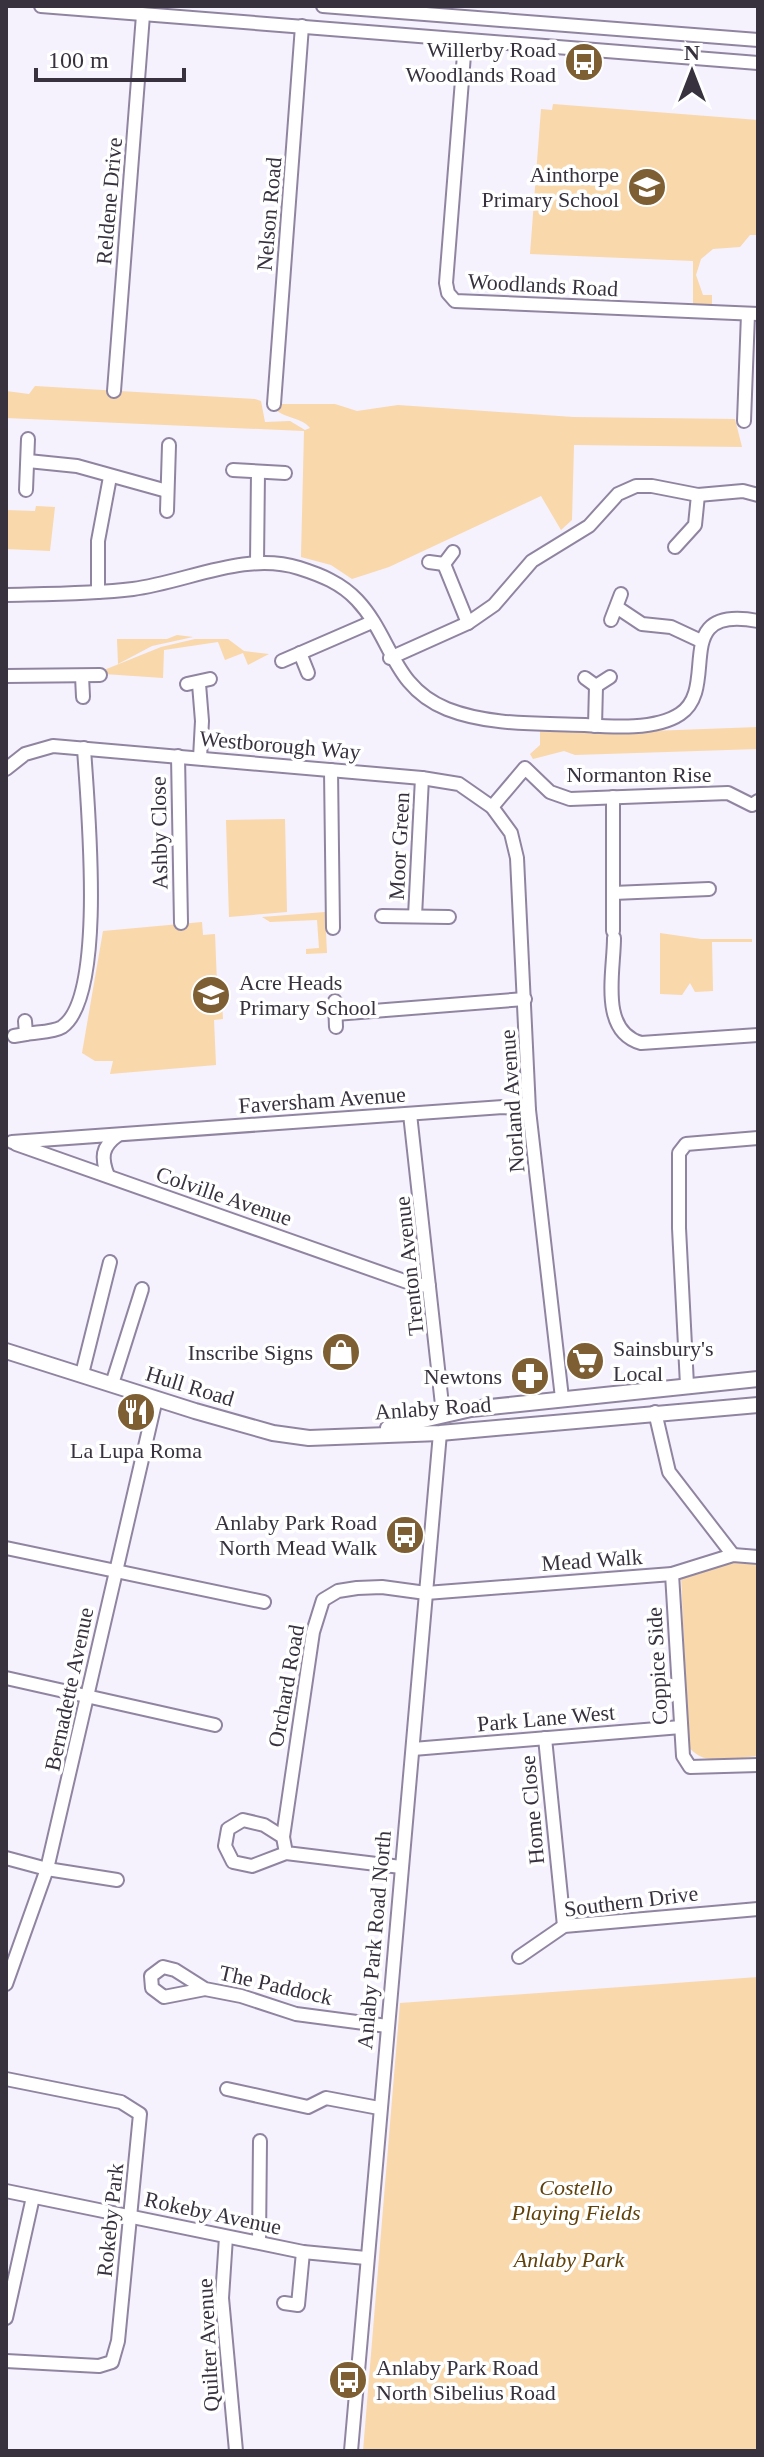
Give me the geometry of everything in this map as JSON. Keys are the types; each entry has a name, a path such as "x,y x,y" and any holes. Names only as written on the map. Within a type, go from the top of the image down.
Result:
{"main road":[{"name":"Hull Road","path":"6,1351 273,1433 309,1438 365,1435"},
{"name":"Anlaby Road","path":"365,1435 443,1414 562,1398 758,1379"},
{"name":"Anlaby Road","path":"365,1435 440,1433 758,1405"}],"street":[{"path":"41,6 758,63"},
{"path":"323,6 448,11 758,40"},
{"name":"Reldene Drive","path":"114,391 143,15"},
{"name":"Nelson Road","path":"274,404 302,26"},
{"name":"Woodlands Road","path":"465,42 446,283 448,293 455,301 753,314"},
{"path":"744,421 753,314"},
{"path":"26,490 28,439"},
{"path":"167,511 169,445"},
{"path":"28,461 77,466 167,491"},
{"path":"233,470 285,473"},
{"path":"257,563 258,472"},
{"path":"98,592 98,541 110,477"},
{"path":"390,658 468,623 494,605 532,561 589,526 618,494 636,486 698,495 743,491 758,495"},
{"path":"675,547 696,537 698,495"},
{"path":"444,564 453,552"},
{"path":"429,562 444,564"},
{"path":"6,595 98,592 163,584 257,563 281,563 336,582 358,601 390,658 422,694 445,708 472,717 595,726 652,723 679,715 690,706 697,692 701,641 718,624 731,620 758,621"},
{"path":"444,564 468,623"},
{"path":"611,620 621,594"},
{"path":"618,608 642,624 671,627 701,641"},
{"path":"282,661 372,622"},
{"path":"300,653 308,673"},
{"path":"6,676 100,675"},
{"path":"82,676 83,697"},
{"path":"595,726 591,682 610,677"},
{"path":"199,682 200,758"},
{"name":"Westborough Way","path":"7,765 25,754 53,746 178,756 459,784 492,807"},
{"path":"22,1031 61,1028 73,1015 81,991 91,930 84,748"},
{"name":"Ashby Close","path":"178,756 186,914"},
{"name":"Normanton Rise","path":"492,807 525,768 550,792 570,799 728,793 756,806"},
{"path":"331,770 337,920"},
{"name":"Moor Green","path":"415,916 422,778"},
{"path":"613,797 613,893 617,942 614,1020 630,1040 641,1043 758,1035"},
{"name":"Norland Avenue","path":"492,807 511,833 517,858 529,1110 562,1398"},
{"path":"613,893 700,885"},
{"name":"Moor Green","path":"382,916 449,917"},
{"path":"335,1014 525,999"},
{"name":"Faversham Avenue","path":"9,1141 503,1107 529,1110"},
{"name":"Trenton Avenue","path":"410,1114 443,1414"},
{"path":"108,1176 103,1153 107,1143 118,1135"},
{"path":"687,1385 679,1228 679,1153 686,1144 758,1138"},
{"name":"Colville Avenue","path":"9,1141 410,1283 429,1286"},
{"path":"82,1374 110,1262"},
{"path":"112,1384 142,1289"},
{"name":"Bernadette Avenue","path":"6,1984 47,1869 156,1399"},
{"path":"655,1412 669,1472 733,1555"},
{"name":"Anlaby Park Road North","path":"351,2451 440,1433"},
{"path":"6,1548 115,1568 264,1602"},
{"name":"Mead Walk","path":"426,1593 672,1574 733,1555 758,1557"},
{"name":"Coppice Side","path":"672,1574 683,1756 690,1767 758,1765"},
{"name":"Orchard Road","path":"283,1837 303,1687 323,1600 338,1591 357,1588 382,1587 426,1593"},
{"path":"6,1678 215,1725"},
{"name":"Park Lane West","path":"413,1749 681,1727"},
{"name":"Home Close","path":"545,1738 564,1926"},
{"path":"286,1853 283,1837 264,1825 243,1820 228,1829 225,1846 233,1862 252,1866 286,1853 401,1867"},
{"path":"6,1858 47,1869 117,1880"},
{"name":"Southern Drive","path":"519,1957 564,1926 758,1909"},
{"name":"The Paddock","path":"205,1989 241,1996 296,2014 387,2026"},
{"name":"Rokeby Park","path":"6,2079 121,2102 140,2114 118,2341 112,2362 99,2366 6,2361"},
{"path":"227,2089 308,2107 326,2098 379,2108"},
{"path":"259,2242 260,2141"},
{"name":"Rokeby Avenue","path":"6,2191 303,2252 366,2258"},
{"path":"6,2318 33,2197"},
{"name":"Quilter Avenue","path":"226,2237 222,2298 236,2451"},
{"path":"284,2303 298,2305 303,2252"}],"green space":[{"name":"Ainthorpe Primary School","path":"553,104 758,120 758,235 750,235 740,247 713,249 701,259 696,275 703,295 712,295 712,305 693,304 693,261 530,254 541,109 552,110"},
{"path":"35,386 255,399 261,401 265,422 290,421 305,430 310,428 279,412 273,404 335,404 357,411 398,405 573,417 735,419 742,447 574,445 572,520 561,530 541,496 389,567 352,579 331,565 301,557 304,431 6,418 6,391 29,394"},
{"path":"36,506 55,507 50,551 6,549 6,510 35,511"},
{"path":"177,635 193,637 152,646 118,664 117,639 167,639"},
{"path":"195,639 228,639 244,651 269,654 248,665 243,653 225,660 218,642 164,650 163,678 104,674 104,670 161,647"},
{"path":"758,727 758,749 575,755 564,751 533,759 530,754 540,745 540,730 624,732"},
{"path":"285,819 287,912 229,917 226,820"},
{"path":"325,912 327,953 306,954 306,949 319,948 317,920 270,922 262,917"},
{"path":"202,922 203,935 215,934 217,983 221,983 223,1019 214,1020 216,1065 110,1074 113,1061 95,1061 82,1053 103,931"},
{"path":"660,933 701,939 752,939 752,942 712,942 713,991 695,992 690,983 682,995 660,994"},
{"path":"736,1562 758,1565 758,1756 711,1759 702,1757 688,1746 681,1575"},
{"name":"Costello Playing Fields","path":"758,1977 758,2451 363,2451 400,2003"}],"place":[{"name":"Willerby Road Woodlands Road","path":"584,62"},
{"name":"Ainthorpe Primary School","path":"647,187"},
{"name":"Acre Heads Primary School","path":"211,995"},
{"name":"Inscribe Signs","path":"341,1352"},
{"name":"Sainsbury's Local","path":"585,1361"},
{"name":"Newtons","path":"530,1376"},
{"name":"La Lupa Roma","path":"136,1412"},
{"name":"Anlaby Park Road North Mead Walk","path":"405,1535"},
{"name":"Anlaby Park Road North Sibelius Road","path":"348,2380"}],"park label":[{"name":"Anlaby Park","path":"569,2259"}]}
